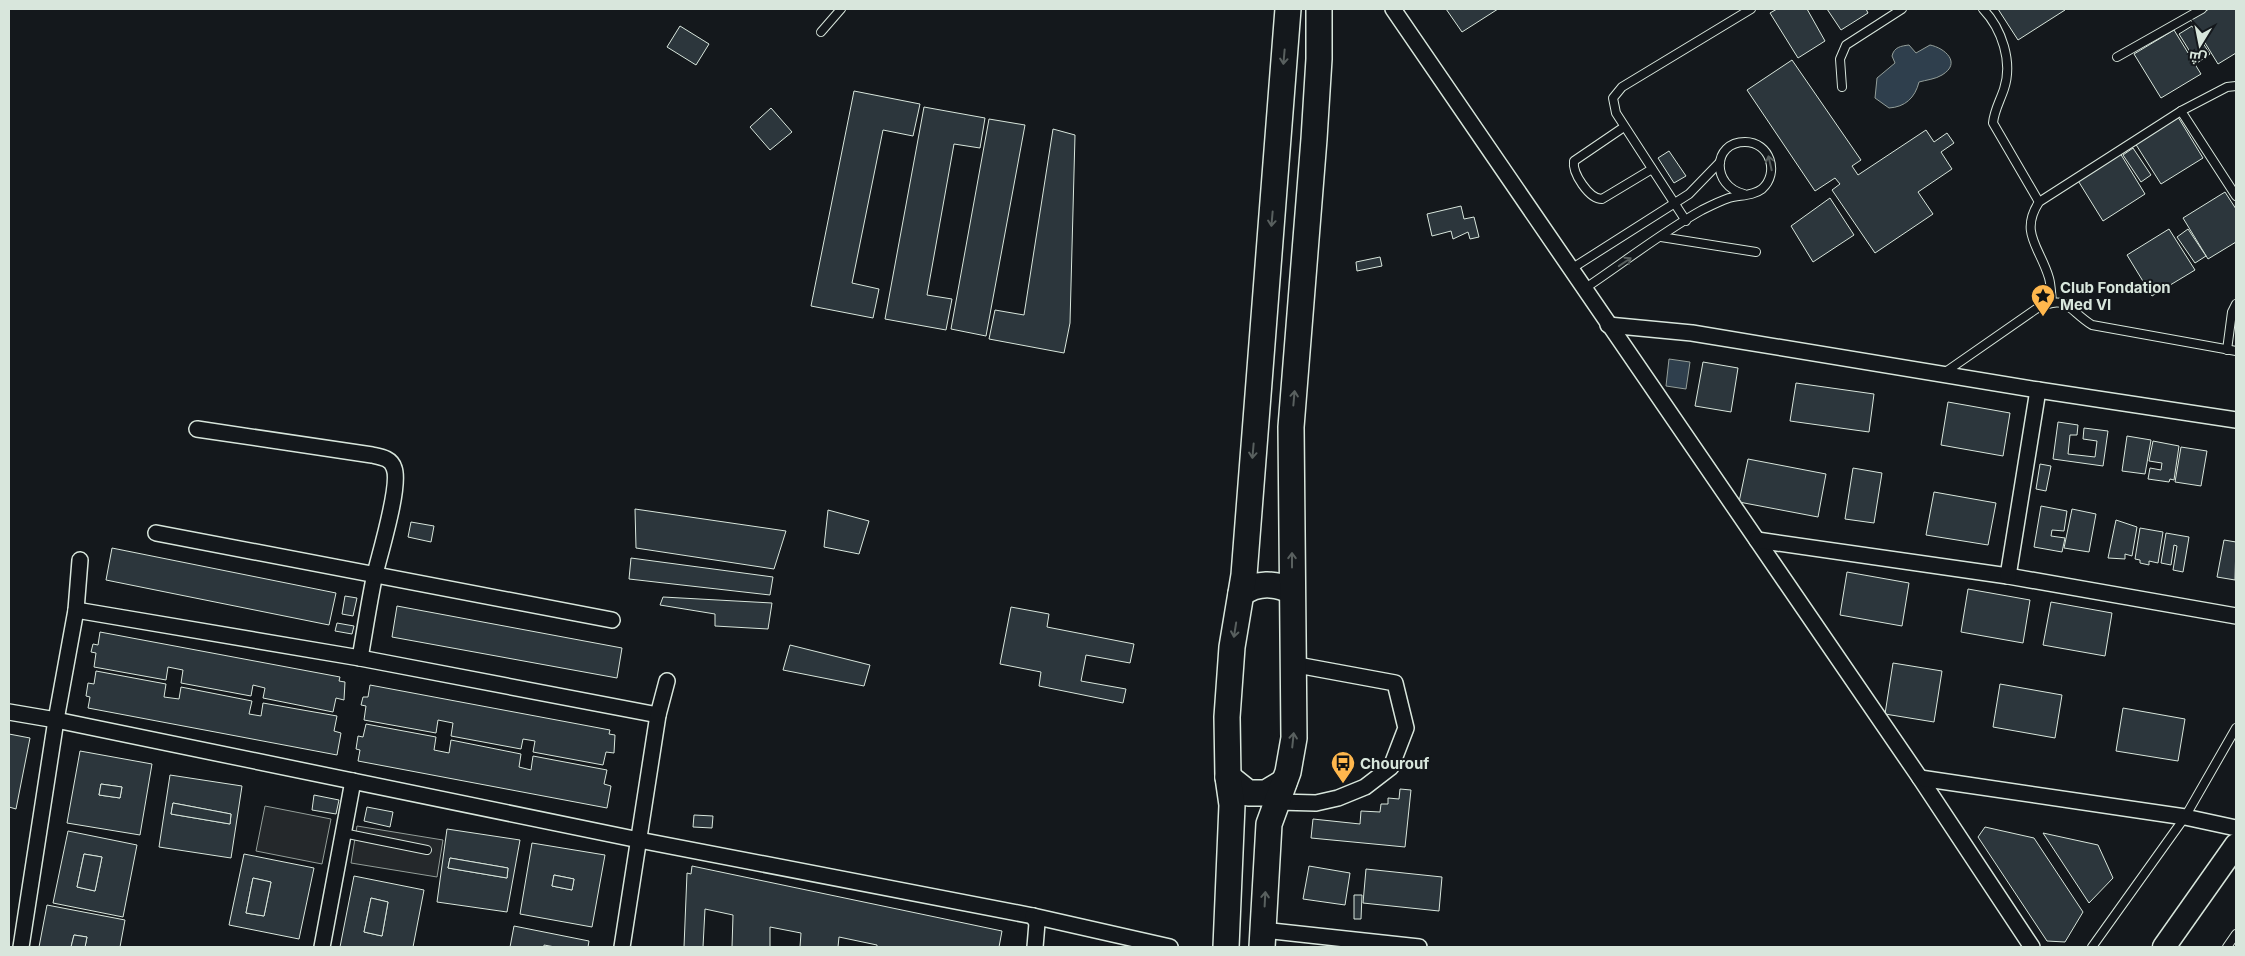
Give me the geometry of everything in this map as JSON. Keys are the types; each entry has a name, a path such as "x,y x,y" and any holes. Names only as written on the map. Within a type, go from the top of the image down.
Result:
{"main road":[{"path":"1226,947 1232,805 1228,778 1227,717 1232,647 1241,594 1288,9"},
{"path":"1263,939 1269,824 1281,792 1294,738 1291,427 1314,139 1319,59 1319,9"},
{"path":"1241,594 1255,586 1282,586 1292,591"},
{"path":"1228,778 1248,794 1281,792"}],"street":[{"path":"1392,9 1920,778 2032,947"},
{"path":"1608,325 1692,333 2038,390 2236,420"},
{"path":"2008,576 2038,390"},
{"path":"196,429 372,455 388,459 394,466 395,480 360,658"},
{"path":"156,533 612,620"},
{"path":"1757,540 2008,576 2236,616"},
{"path":"21,947 56,720 76,610 80,560"},
{"path":"76,610 360,658 658,715"},
{"path":"1281,792 1316,803 1338,798 1365,787 1391,767 1406,728 1394,683 1292,664"},
{"path":"622,947 658,715 667,681"},
{"path":"9,712 56,720 638,840 1033,916 1170,947"},
{"path":"1920,778 2185,817 2236,828"},
{"path":"322,947 353,781"},
{"path":"2164,947 2236,844"},
{"path":"1033,916 1037,923 1036,947"},
{"path":"1263,939 1419,947"}],"lane":[{"path":"822,32 841,9"},
{"path":"1686,221 1624,127 1613,106 1616,91 1751,9"},
{"path":"1842,87 1840,59 1846,45 1902,9"},
{"path":"1983,9 1996,27 2006,55 2005,87 1994,115 1993,123 2039,202"},
{"path":"2116,57 2202,9"},
{"path":"2052,301 2050,279 2030,230 2032,214 2039,202 2181,111 2226,87 2236,86"},
{"path":"2181,111 2236,196"},
{"path":"1624,127 1574,161 1574,168 1591,195 1598,199 1606,197 1652,169"},
{"path":"1571,269 1675,204 1700,185 1720,162 1729,148 1744,142 1753,143 1767,153 1772,169 1766,184 1760,190 1714,204 1584,289"},
{"path":"1720,162 1722,180 1735,192 1744,194"},
{"path":"1661,237 1756,252"},
{"path":"1942,374 2036,309 2052,301 2061,302 2070,307 2092,325 2236,351"},
{"path":"2227,350 2232,312 2236,304"},
{"path":"2092,947 2185,817 2236,728"},
{"path":"343,833 428,850"},
{"path":"2227,947 2236,934"}],"shaded area":[{"path":"265,806 331,819 322,864 256,851"},
{"path":"357,826 443,840 437,877 351,863"}],"water":[{"path":"1909,45 1916,53 1930,45 1941,49 1949,57 1951,66 1940,76 1919,82 1915,93 1909,101 1900,106 1889,108 1875,98 1877,78 1895,63 1892,56 1894,51"},
{"path":"1669,359 1690,362 1686,389 1666,386"}],"building":[{"path":"1446,9 1498,9 1462,32"},
{"path":"1777,9 1807,9 1825,41 1798,58 1770,13"},
{"path":"1827,9 1866,9 1868,13 1841,30"},
{"path":"1998,9 2064,9 2065,10 2018,40"},
{"path":"2209,9 2236,9 2236,53 2218,64 2191,20"},
{"path":"680,26 709,44 696,65 667,47"},
{"path":"2192,26 2210,54 2197,63 2179,34"},
{"path":"2174,30 2201,74 2161,98 2134,54"},
{"path":"1792,60 1861,160 1852,166 1858,175 1926,130 1934,142 1947,133 1954,143 1941,152 1952,169 1918,192 1933,214 1875,253 1832,190 1840,184 1835,178 1815,191 1747,90"},
{"path":"854,91 920,104 913,136 883,130 852,283 879,289 873,318 811,306"},
{"path":"924,107 985,118 980,148 954,144 927,295 952,299 946,330 885,319"},
{"path":"771,108 792,132 770,150 750,127"},
{"path":"2178,117 2203,158 2161,184 2135,143"},
{"path":"989,119 1025,125 986,336 951,329"},
{"path":"1053,129 1075,135 1070,323 1064,353 989,339 995,310 1024,315"},
{"path":"2133,148 2151,175 2141,182 2123,155"},
{"path":"1669,151 1686,176 1674,183 1658,158"},
{"path":"2120,153 2145,194 2103,221 2077,179"},
{"path":"2225,192 2236,209 2236,242 2208,259 2183,218"},
{"path":"1830,198 1854,235 1813,262 1791,226"},
{"path":"1461,206 1464,219 1474,217 1479,237 1470,239 1468,232 1453,239 1451,231 1432,236 1427,214"},
{"path":"2169,229 2195,270 2152,296 2127,255"},
{"path":"2188,229 2206,256 2195,263 2177,237"},
{"path":"1380,257 1382,266 1357,271 1356,262"},
{"path":"1703,362 1738,368 1731,412 1695,406"},
{"path":"1796,383 1874,394 1869,432 1790,421"},
{"path":"1948,402 2010,413 2003,456 1941,445"},
{"path":"2058,422 2078,425 2077,435 2070,435 2068,454 2095,457 2097,441 2083,439 2084,428 2108,431 2103,466 2053,459"},
{"path":"2127,436 2151,440 2145,474 2122,471"},
{"path":"2153,441 2179,446 2174,480 2170,479 2169,482 2148,479 2150,468 2161,470 2162,463 2149,461"},
{"path":"2181,447 2207,451 2201,486 2175,482"},
{"path":"1748,459 1826,474 1818,517 1739,502"},
{"path":"2040,464 2051,466 2046,491 2036,489"},
{"path":"1853,468 1882,473 1874,523 1845,519"},
{"path":"1934,492 1996,503 1988,545 1926,535"},
{"path":"2041,506 2067,511 2064,531 2052,530 2051,536 2065,538 2062,552 2034,547"},
{"path":"635,509 786,531 774,569 636,548"},
{"path":"2072,509 2096,514 2089,552 2064,548"},
{"path":"828,510 869,521 859,554 824,547"},
{"path":"2116,520 2137,527 2132,556 2125,554 2125,559 2108,558"},
{"path":"411,522 434,526 431,542 408,537"},
{"path":"2140,528 2163,532 2158,563 2149,561 2149,565 2140,563 2140,560 2135,559"},
{"path":"2166,533 2189,537 2183,572 2173,570 2177,546 2174,545 2171,565 2161,563"},
{"path":"2224,540 2236,542 2235,580 2217,577"},
{"path":"112,548 336,593 329,625 106,580"},
{"path":"631,558 773,577 770,595 629,579"},
{"path":"1847,572 1909,583 1902,626 1840,615"},
{"path":"1968,589 2030,600 2023,643 1961,632"},
{"path":"345,596 357,598 353,616 342,614"},
{"path":"663,597 772,603 768,629 715,626 715,614 660,605"},
{"path":"2051,602 2112,613 2105,656 2043,645"},
{"path":"397,606 622,648 617,678 392,637"},
{"path":"1011,607 1049,614 1047,627 1134,644 1130,663 1086,655 1081,681 1126,689 1123,703 1039,686 1041,672 1000,664"},
{"path":"337,623 354,626 352,634 335,631"},
{"path":"100,632 340,677 339,681 345,682 344,700 336,698 333,712 263,698 265,688 253,685 251,696 181,683 183,670 168,667 166,680 94,667 96,653 91,652 93,644 98,645"},
{"path":"790,645 870,665 864,686 783,670"},
{"path":"1893,663 1942,671 1934,722 1885,714"},
{"path":"96,671 166,684 164,697 179,699 181,687 252,701 249,714 261,716 263,703 337,716 334,731 341,733 337,755 88,708 90,697 86,696 88,683 94,684"},
{"path":"2000,684 2062,695 2055,738 1993,727"},
{"path":"370,685 610,730 609,734 615,735 614,753 606,752 603,765 533,752 535,741 523,739 521,749 451,736 453,723 438,720 436,733 364,720 366,706 361,705 363,697 368,697"},
{"path":"2123,708 2185,719 2178,761 2116,751"},
{"path":"366,724 436,737 434,750 449,753 451,740 521,754 519,767 531,770 533,756 607,770 604,784 611,786 607,808 358,761 360,750 356,749 358,736 363,737"},
{"path":"9,734 30,738 16,809 9,807"},
{"path":"80,751 152,764 140,835 67,823","holes":["101,784 122,787 120,798 99,795"]},
{"path":"170,775 242,786 231,858 159,847","holes":["173,803 231,814 230,824 171,814"]},
{"path":"101,784 122,787 120,798 99,795"},
{"path":"1400,789 1411,790 1405,847 1311,838 1313,819 1360,824 1361,811 1380,812 1381,804 1388,804 1388,798 1399,799"},
{"path":"314,795 339,800 336,814 312,810"},
{"path":"173,803 231,814 230,824 171,814"},
{"path":"367,807 393,812 390,827 364,821"},
{"path":"694,815 713,816 712,828 693,827"},
{"path":"1985,827 2034,838 2083,912 2065,942 2047,941 1978,837"},
{"path":"447,829 520,840 507,912 437,902","holes":["450,858 508,868 507,878 448,868"]},
{"path":"68,831 137,845 123,917 53,903","holes":["84,854 102,857 95,891 77,887"]},
{"path":"2043,833 2098,845 2113,878 2089,903"},
{"path":"532,843 605,855 592,927 520,914","holes":["554,875 574,879 572,890 552,886"]},
{"path":"84,854 102,857 95,891 77,887"},
{"path":"244,854 314,868 299,939 229,925","holes":["253,878 271,882 264,916 246,913"]},
{"path":"450,858 508,868 507,878 448,868"},
{"path":"692,866 1002,931 999,947 877,947 877,945 839,937 838,947 800,947 801,933 770,927 770,947 732,947 733,915 705,909 703,947 684,947 687,873 691,874"},
{"path":"1309,866 1350,873 1345,905 1303,899"},
{"path":"1366,869 1442,877 1439,911 1363,903"},
{"path":"554,875 574,879 572,890 552,886"},
{"path":"354,876 424,890 413,947 340,947","holes":["371,898 388,902 382,936 364,932"]},
{"path":"253,878 271,882 264,916 246,913"},
{"path":"1354,895 1362,895 1361,919 1354,919"},
{"path":"371,898 388,902 382,936 364,932"},
{"path":"47,905 125,920 120,947 85,947 87,937 74,935 71,947 39,947"},
{"path":"514,926 589,941 588,947 544,945 544,947 510,947"},
{"path":"74,935 87,937 85,947 71,947"}],"place":[{"name":"Club Fondation Med VI","path":"2043,317"},
{"name":"Chourouf","path":"1343,784"}]}
